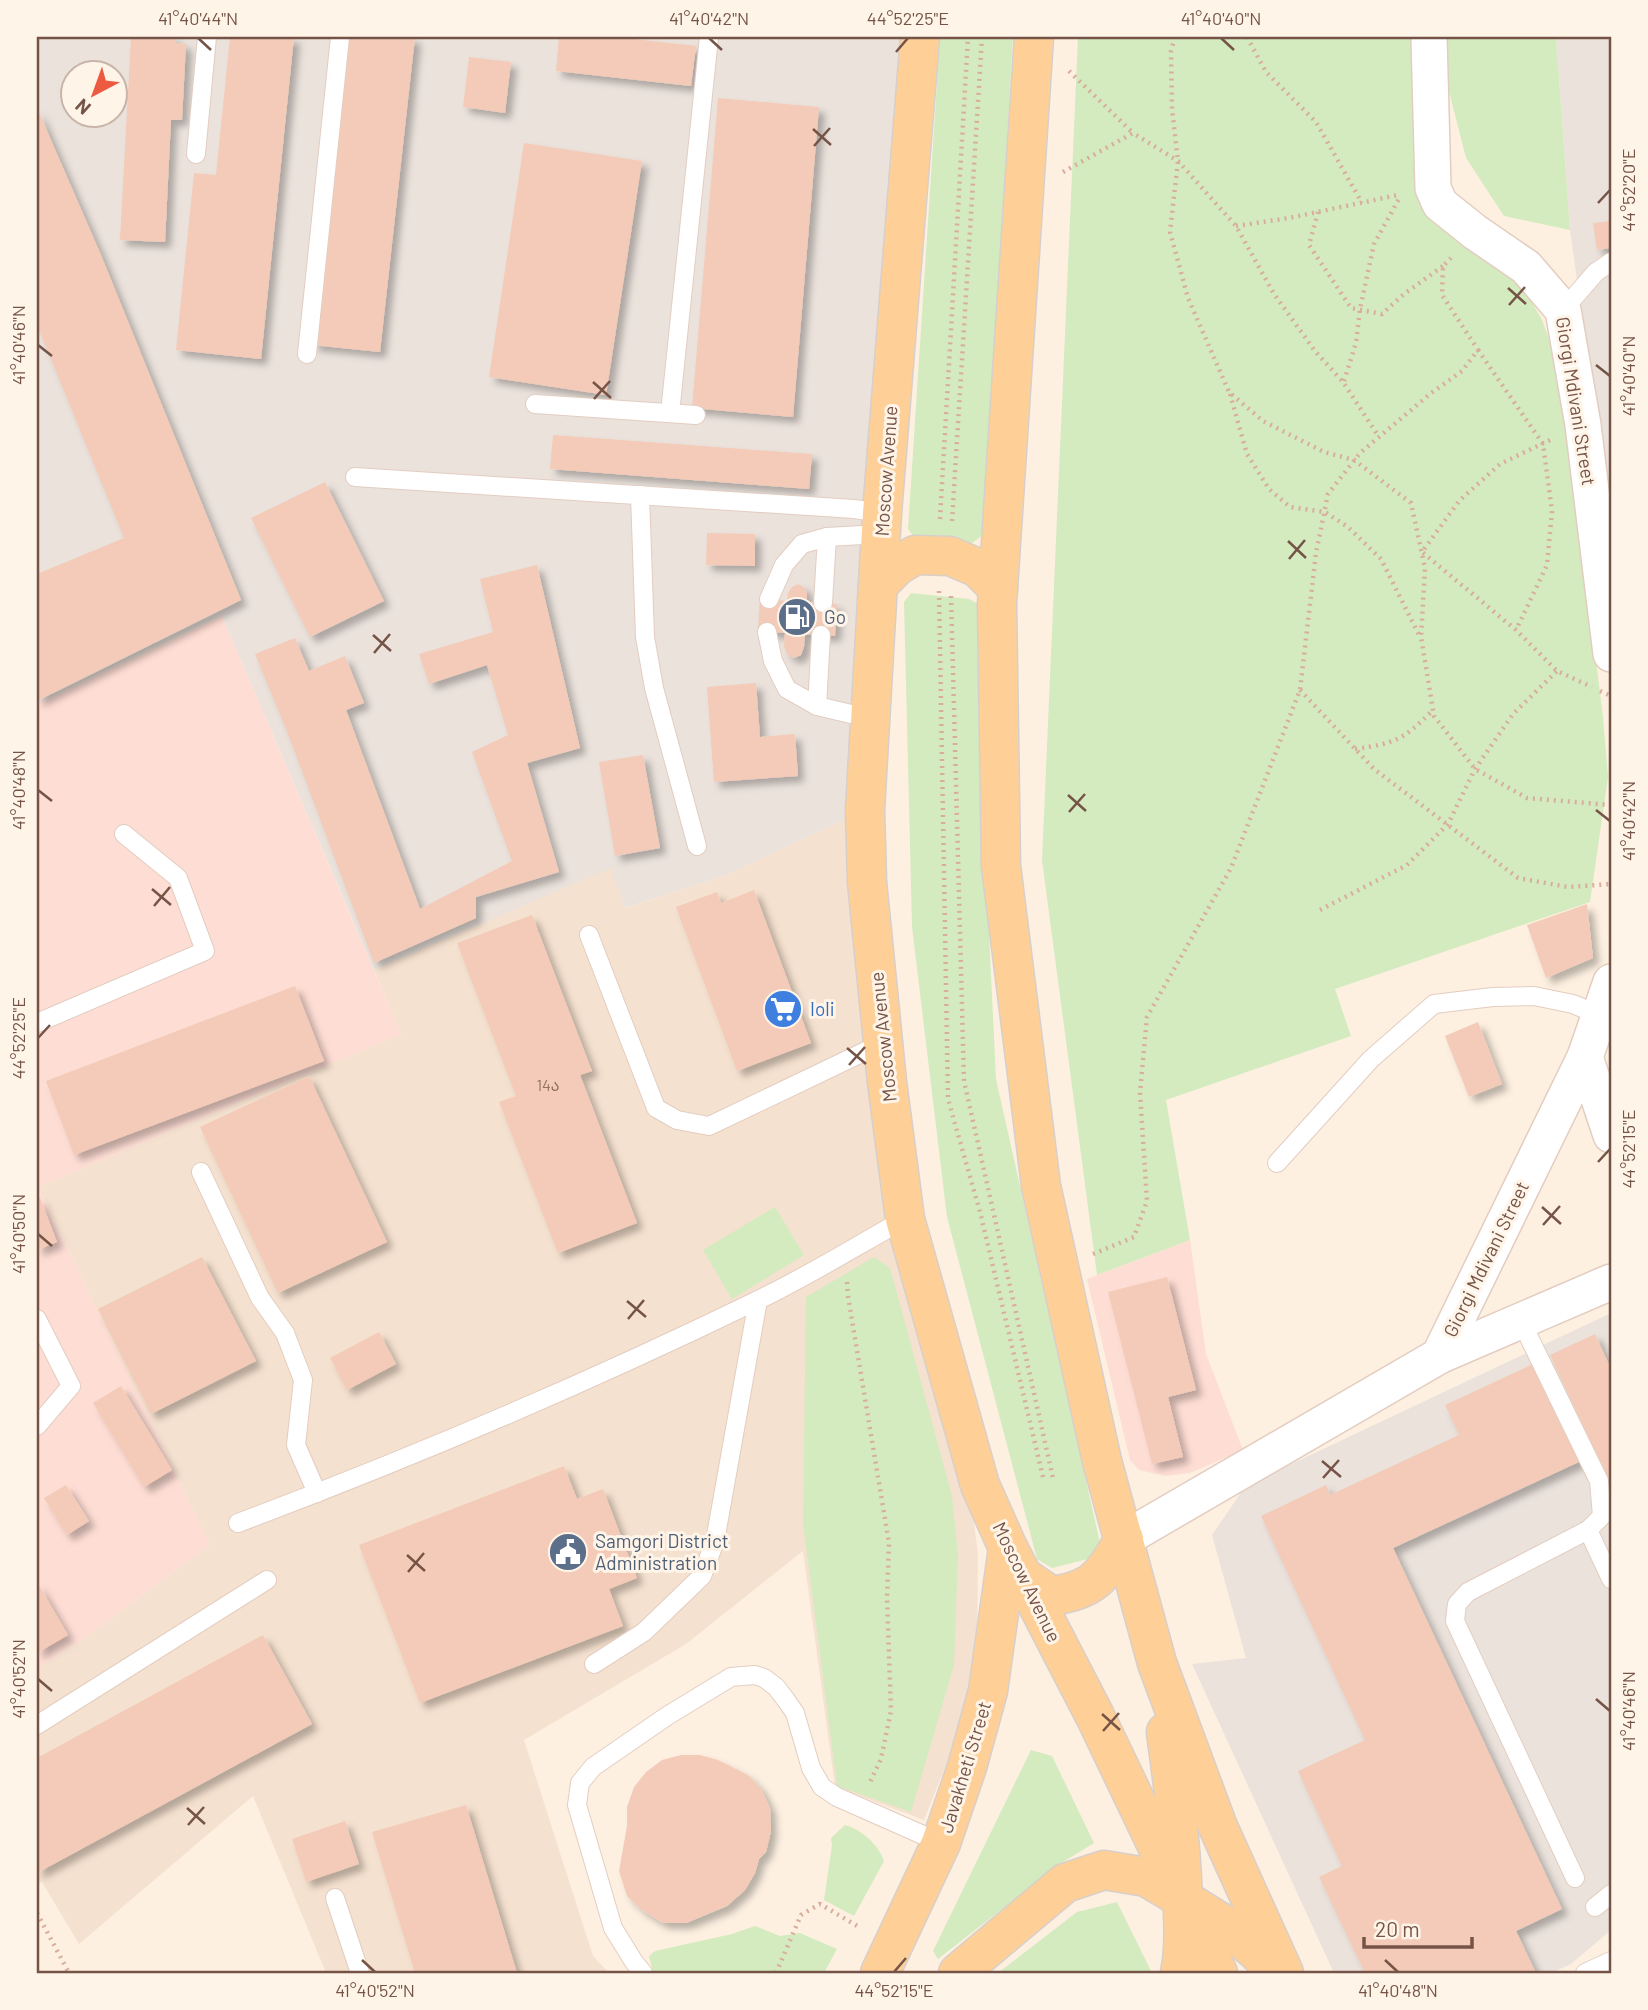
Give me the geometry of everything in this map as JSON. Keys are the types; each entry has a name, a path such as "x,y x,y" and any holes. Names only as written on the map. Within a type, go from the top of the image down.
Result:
{"main road":[{"name":"Moscow Avenue","path":"920,37 882,524 865,810 867,882 883,1045 905,1219 980,1485 1015,1562 1095,1716 1218,1973"},
{"path":"1034,37 997,604 1001,866 1041,1186 1102,1461 1157,1663 1218,1827 1284,1973"},
{"path":"878,585 897,566 915,555 950,556 978,568 998,588"},
{"path":"1015,1562 1051,1597 1072,1594 1092,1584 1107,1569 1124,1539"},
{"name":"Javakheti Street","path":"880,1973 941,1843 967,1767 988,1691 1015,1562"},
{"path":"1157,1663 1180,1836 1184,1957 1180,1973"},
{"path":"958,1973 1065,1883 1104,1870 1146,1877 1223,1924 1278,1973"}],"street":[{"name":"Giorgi Mdivani Street","path":"1429,37 1433,188 1440,204 1526,267 1563,310 1583,425 1611,654"},
{"name":"Giorgi Mdivani Street","path":"1124,1539 1439,1356 1585,1056 1611,982"},
{"path":"1585,1056 1611,1135"},
{"path":"1439,1356 1611,1282"}],"lane":[{"path":"196,153 207,37"},
{"path":"307,354 340,37"},
{"path":"670,413 709,37"},
{"path":"1563,310 1595,272 1611,262"},
{"path":"534,404 696,415"},
{"path":"355,477 854,509 882,524"},
{"path":"639,495 645,638 654,688 697,846"},
{"path":"769,599 784,565 802,544 882,524"},
{"path":"823,603 827,537"},
{"path":"766,632 773,661 787,689 817,706 851,714 870,715"},
{"path":"817,706 821,635"},
{"path":"37,1023 205,951 178,878 124,834"},
{"path":"589,934 656,1108 677,1120 709,1126 883,1045"},
{"path":"1277,1163 1371,1059 1434,1004 1493,997 1534,996 1573,1004 1601,1016"},
{"path":"201,1172 260,1298 285,1333 303,1380 296,1445 317,1493"},
{"path":"238,1523 526,1408 758,1300 905,1219"},
{"path":"594,1664 644,1632 702,1576 715,1541 758,1300"},
{"path":"37,1319 71,1386 37,1426"},
{"path":"1521,1321 1599,1481 1602,1516 1588,1530 1468,1592 1457,1604 1455,1621 1575,1878"},
{"path":"1588,1530 1611,1579"},
{"path":"37,1725 267,1580"},
{"path":"643,1973 613,1928 577,1805 580,1783 593,1767 667,1716 731,1677 755,1675 776,1686 795,1713 811,1768 822,1787 836,1797 941,1843"},
{"path":"1595,1907 1611,1894"},
{"path":"335,1898 360,1973"},
{"path":"1585,1973 1611,1961"}],"path":[{"path":"1175,37 1171,51 1172,109 1178,162 1170,232 1188,298 1229,392 1247,454 1269,489 1290,507 1325,512 1348,527 1381,559 1420,637"},
{"path":"1247,37 1266,72 1316,122 1362,203"},
{"path":"1069,71 1133,133 1178,162 1236,226 1273,293 1315,351 1343,382 1379,437"},
{"path":"1062,173 1133,133"},
{"path":"1236,226 1402,194 1374,244 1360,309 1356,343 1343,382"},
{"path":"1318,212 1309,246 1351,308 1382,314 1404,294 1443,266 1475,232"},
{"path":"1443,266 1442,295 1543,444 1552,511 1547,565 1516,630"},
{"path":"1088,1256 1134,1237 1147,1201 1140,1093 1147,1017 1231,868 1300,690 1316,553 1328,494 1360,453 1430,394 1462,371 1478,350"},
{"path":"1229,392 1263,421 1324,452 1354,460 1411,503 1425,568 1420,637 1434,716 1475,769 1527,799 1611,805"},
{"path":"1422,552 1459,501 1500,464 1583,425"},
{"path":"1422,552 1516,630 1556,671 1611,696"},
{"path":"1321,910 1407,865 1448,824 1475,769 1513,714 1556,671"},
{"path":"1300,690 1374,769 1518,878 1568,887 1611,884"},
{"path":"1355,749 1387,745 1410,733 1433,711"},
{"path":"846,1252 848,1296 889,1543 887,1598 891,1711 881,1759 859,1807"},
{"path":"776,1973 801,1915 820,1903 859,1927"},
{"path":"37,1913 69,1973"}],"shaded area":[{"path":"37,37 901,37 854,815 726,875 625,908 611,868 374,970 222,616 37,704"},
{"path":"1556,37 1611,37 1611,523 1570,230"},
{"path":"222,616 401,1034 38,1187 210,1545 79,1642 37,1668 37,704"},
{"path":"854,815 969,1486 978,1554 977,1651 956,1740 924,1820 835,1787 803,1551 686,1644 524,1740 593,1956 609,1973 326,1973 253,1796 79,1944 42,1882 37,1884 37,1668 79,1642 210,1545 38,1187 401,1034 374,970 611,867 626,908 726,875"},
{"path":"1190,1240 1206,1354 1243,1450 1190,1473 1166,1476 1139,1470 1130,1460 1087,1279"},
{"path":"1611,1313 1611,1930 1571,1964 1551,1973 1334,1973 1192,1664 1246,1658 1212,1535 1242,1491 1283,1468"}],"green space":[{"path":"940,37 1013,37 984,534 967,547 917,541 908,529"},
{"path":"1078,37 1413,37 1418,158 1477,249 1525,290 1542,320 1559,366 1603,717 1608,777 1590,902 1335,989 1351,1036 1166,1100 1190,1240 1097,1275 1042,860"},
{"path":"1435,37 1556,37 1570,230 1504,216 1466,158"},
{"path":"911,593 969,599 980,605 980,746 996,1079 1100,1543 1088,1559 1052,1568 1037,1559 947,1217 912,927 904,602"},
{"path":"775,1207 804,1255 732,1299 703,1250"},
{"path":"874,1257 890,1268 952,1496 958,1554 954,1665 911,1812 837,1786 803,1523 806,1297"},
{"path":"1031,1750 1052,1756 1094,1843 1060,1864 938,1959 933,1951"},
{"path":"845,1825 869,1838 884,1861 854,1916 824,1900 831,1838"},
{"path":"1117,1902 1152,1973 998,1973 1077,1912"},
{"path":"755,1926 780,1936 800,1933 837,1949 824,1973 653,1973 649,1956 655,1951 732,1934"}],"building":[{"path":"131,37 176,37 176,43 186,44 182,120 171,120 165,242 120,240 126,130 130,130"},
{"path":"230,37 294,37 261,359 176,350 194,173 216,175"},
{"path":"346,37 415,37 380,352 312,345"},
{"path":"559,37 616,37 696,46 691,86 556,71"},
{"path":"469,57 511,62 505,113 463,107"},
{"path":"718,98 819,107 793,417 692,408"},
{"path":"37,108 101,255 241,600 37,701 37,574 124,538 37,325"},
{"path":"524,143 642,161 606,395 489,377"},
{"path":"1611,221 1611,248 1597,250 1593,223"},
{"path":"553,435 812,454 809,489 550,469"},
{"path":"325,482 384,601 310,637 251,518"},
{"path":"707,533 755,534 755,566 706,565"},
{"path":"537,565 580,748 527,763 559,872 476,897 476,918 374,963 255,654 295,638 309,671 345,656 364,703 346,710 420,909 512,861 472,752 508,735 487,665 429,684 419,654 493,632 480,579"},
{"name":"Go","path":"798,584 805,588 807,602 837,604 835,636 805,634 801,655 794,658 787,654 784,646 785,633 758,631 760,599 787,601 788,593"},
{"path":"756,683 760,737 795,734 798,776 714,782 707,687"},
{"path":"643,755 660,848 615,856 599,762"},
{"path":"754,890 811,1043 737,1071 676,907 717,892 721,903"},
{"path":"1587,904 1593,958 1546,978 1527,925"},
{"path":"532,915 592,1071 580,1075 637,1223 558,1253 499,1102 516,1096 457,943"},
{"path":"295,986 324,1061 74,1155 46,1081"},
{"path":"1478,1022 1502,1084 1469,1097 1445,1036"},
{"path":"309,1076 387,1242 278,1293 200,1127"},
{"path":"40,1198 57,1242 37,1250 37,1199"},
{"path":"202,1257 256,1361 151,1414 98,1309"},
{"path":"1167,1277 1196,1390 1168,1397 1183,1457 1152,1464 1108,1292"},
{"path":"379,1332 396,1364 347,1390 330,1358"},
{"path":"1595,1334 1611,1369 1611,1485 1550,1355"},
{"path":"1535,1363 1581,1461 1393,1548 1562,1909 1516,1931 1536,1973 1365,1973 1319,1877 1342,1866 1298,1771 1365,1740 1261,1516 1326,1485 1330,1495 1459,1435 1445,1405"},
{"path":"121,1386 172,1470 144,1487 93,1403"},
{"path":"564,1466 577,1499 603,1489 637,1578 609,1589 623,1626 420,1703 359,1545"},
{"path":"66,1485 89,1521 67,1535 44,1498"},
{"path":"37,1582 68,1635 37,1653"},
{"path":"263,1635 312,1724 37,1873 37,1758"},
{"path":"681,1755 700,1755 718,1760 748,1775 761,1789 770,1808 771,1831 766,1852 759,1859 755,1873 745,1890 727,1906 686,1923 663,1923 642,1910 627,1896 619,1871 627,1826 627,1807 634,1787 646,1772 662,1760"},
{"path":"466,1805 517,1973 415,1973 372,1832"},
{"path":"345,1821 359,1864 306,1882 292,1839"}],"place":[{"name":"Go","path":"797,617"},
{"name":"Ioli","path":"783,1009"},
{"name":"Samgori District Administration","path":"568,1552"}]}
